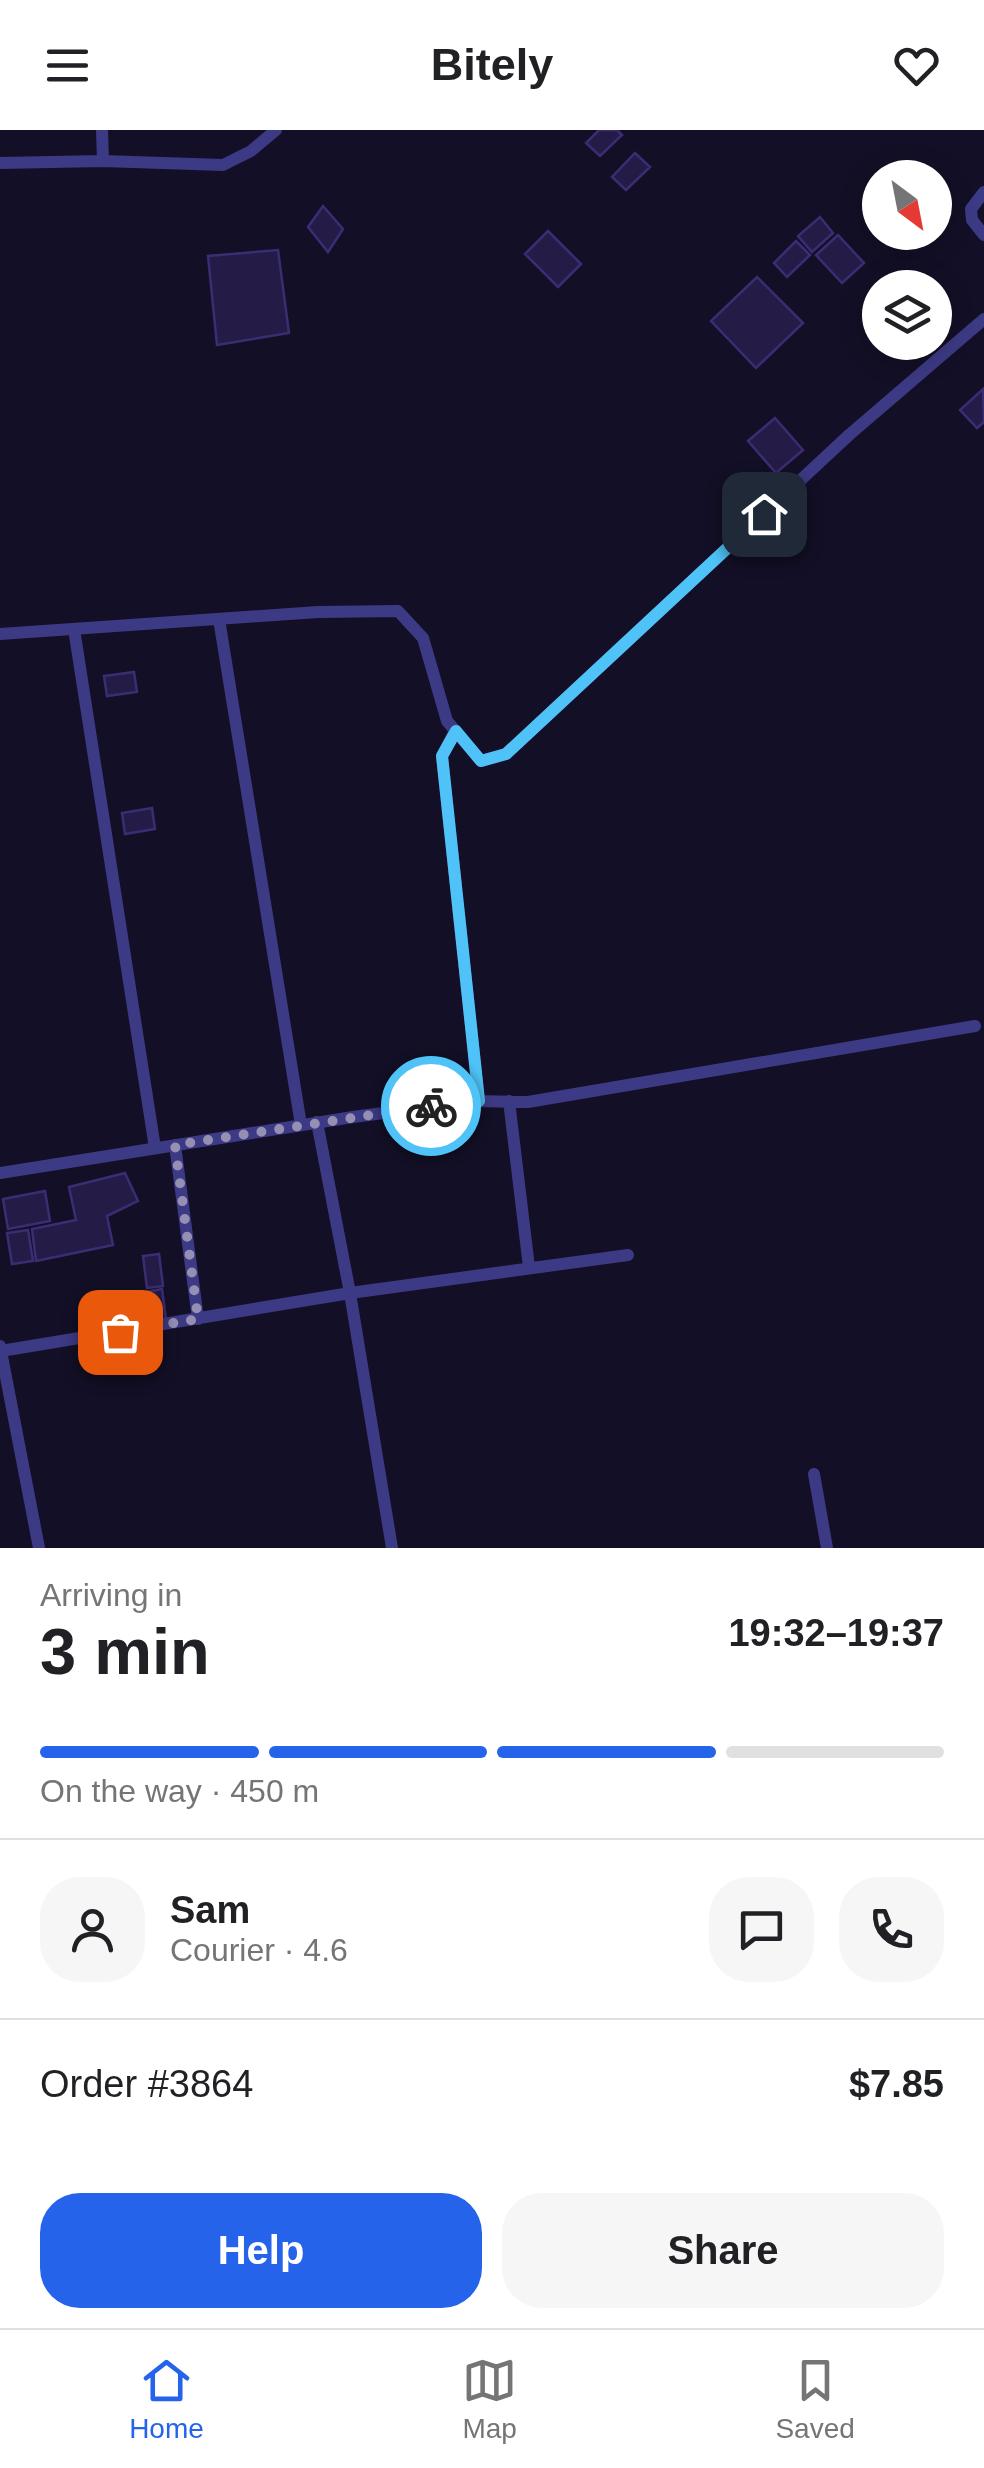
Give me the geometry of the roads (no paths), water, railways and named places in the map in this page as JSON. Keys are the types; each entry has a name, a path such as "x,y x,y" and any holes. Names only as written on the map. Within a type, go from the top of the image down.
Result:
{"street":[{"path":"102,130 103,161"},
{"path":"0,163 224,165 251,151 276,130"},
{"path":"984,192 971,209 972,220 984,235"},
{"path":"0,634 398,611 423,638 446,721 481,761 506,754 849,434 984,319"},
{"path":"220,619 301,1125"},
{"path":"74,629 156,1148"},
{"path":"456,731 442,756 479,1101"},
{"path":"0,1173 316,1122 479,1101 528,1102 974,1026"},
{"path":"509,1101 529,1268"},
{"path":"316,1122 350,1293 392,1548"},
{"path":"175,1145 198,1319"},
{"path":"40,1548 1,1348 350,1293 628,1255"},
{"path":"814,1474 827,1548"}]}
